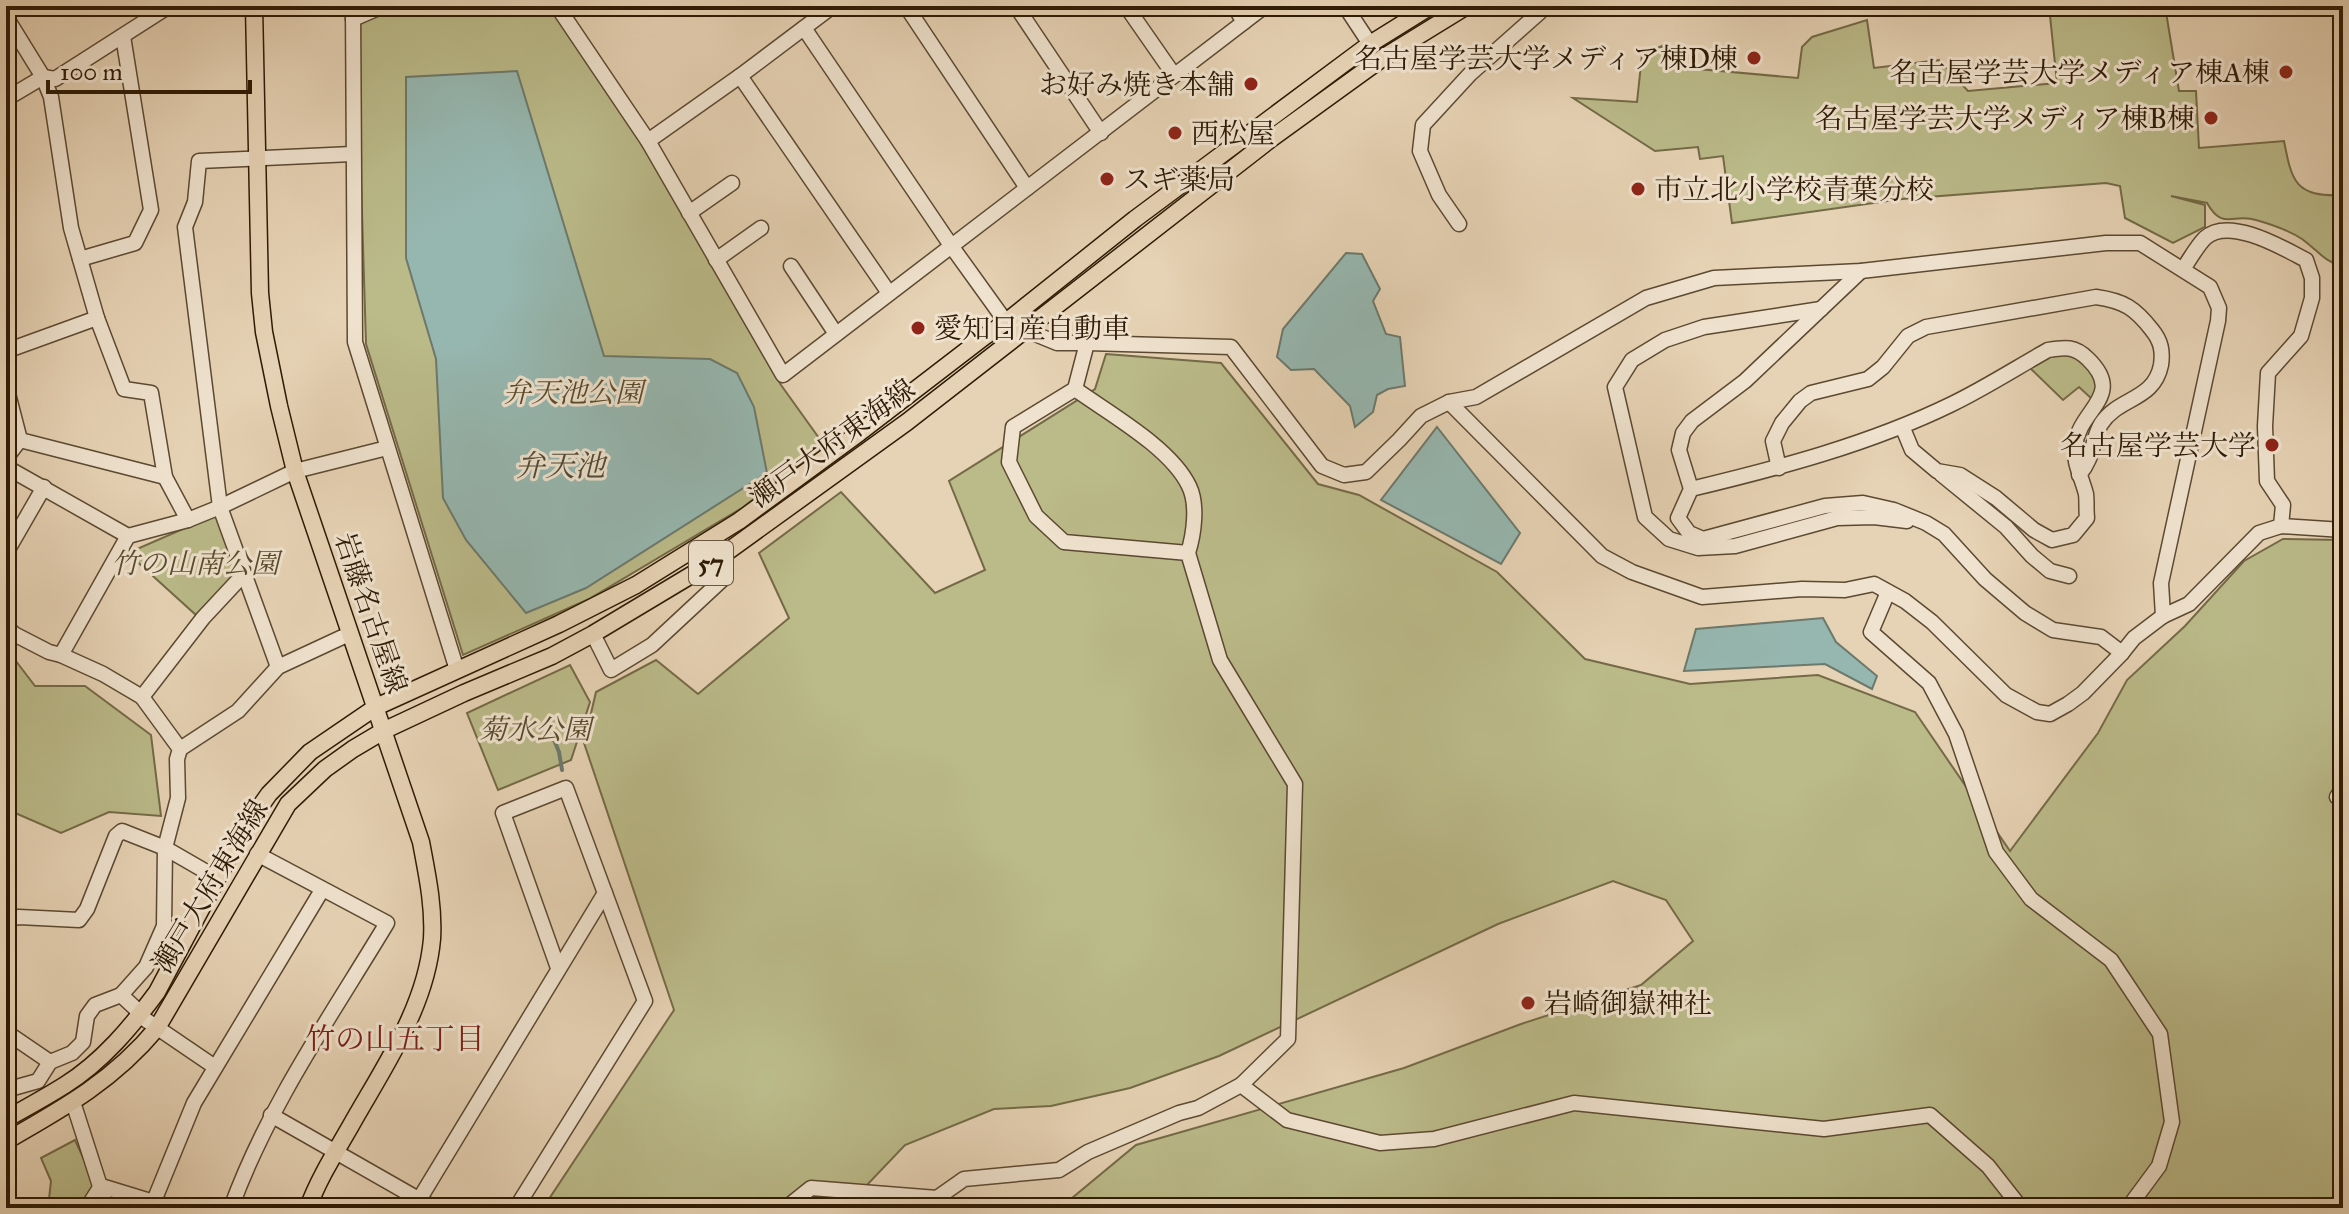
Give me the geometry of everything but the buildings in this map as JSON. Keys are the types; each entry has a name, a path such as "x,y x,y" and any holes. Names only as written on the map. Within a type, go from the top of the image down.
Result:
{"main road":[{"name":"岩藤名古屋線","path":"254,6 260,293 264,332 295,471 349,634 385,730 421,842 430,888 432,938 423,986 403,1034 335,1153 308,1208"},
{"name":"瀬戸大府東海線","path":"6,1119 68,1083 140,1016 157,992 242,832 269,794 310,752 376,707 559,624 636,585 739,521 1370,44 1431,6"},
{"name":"瀬戸大府東海線","path":"6,1141 108,1078 157,1028 288,804 325,769 385,730 552,656 713,562 895,431 1285,129 1384,57 1467,6"}],"street":[{"path":"15,6 6,14 43,77 51,97 71,228 97,318 124,389 151,393 165,477 188,520"},
{"path":"6,99 43,77 55,79 169,6"},
{"path":"383,6 353,12 355,342 457,670"},
{"path":"557,6 648,141 783,375 1265,6"},
{"path":"648,141 833,6"},
{"path":"906,6 1027,188"},
{"path":"1016,6 1101,133"},
{"path":"1126,6 1174,75"},
{"path":"1234,6 1244,22"},
{"path":"1345,6 1370,44"},
{"path":"1459,224 1439,195 1420,151 1423,125 1470,74 1540,12 1541,6"},
{"path":"804,28 1006,322 1057,343 1231,347 1322,466 1344,475 1366,472 1421,416 1449,402 1476,397 1646,298 1714,278 1861,271 2106,243 2140,243 2210,287 2219,308 2161,583 2163,616"},
{"path":"80,259 135,243 151,210 123,36"},
{"path":"740,76 889,293"},
{"path":"278,667 220,507 185,227 195,202 199,161 352,154"},
{"path":"689,213 732,183"},
{"path":"716,260 761,228"},
{"path":"2183,269 2205,238 2217,230 2234,230 2274,243 2306,260 2312,278 2312,298 2301,336 2268,373 2265,426 2267,481 2283,505 2281,526"},
{"path":"791,266 836,334"},
{"path":"1861,271 1745,381 1692,421 1683,433 1679,450 1691,489 1678,518 1689,533 1703,539 1825,506 1863,503 1894,510 1944,534 1985,579 2025,613 2053,630 2101,637 2122,653"},
{"path":"1779,468 1773,441 1782,423 1800,401 1811,393 1868,379 1883,367 1908,336 1926,327 2096,297 2119,300 2143,318 2160,340 2160,370 2149,390 2118,408 2101,424 2089,464 2079,475"},
{"path":"1821,309 1704,327 1665,340 1632,360 1615,387 1645,517 1669,539 1698,548 1735,546 1837,518 1874,517 1919,523 1944,534"},
{"path":"6,351 97,318"},
{"path":"1087,343 1075,389 1013,427 1009,462 1036,516 1064,542 1188,553"},
{"path":"1691,489 1779,468 1902,426 1953,404 2048,350 2066,347 2085,356 2096,368 2104,385 2102,397 2081,426 2075,446 2086,496 2087,518 2073,535 2052,540 1960,475 1937,471"},
{"path":"6,386 20,440"},
{"path":"786,1208 811,1188 937,1198 964,1179 1059,1170 1088,1152 1179,1113 1198,1108 1241,1085 1288,1039 1295,784 1220,660 1188,553 1195,527 1190,487 1162,450 1075,389"},
{"path":"1449,402 1602,556 1632,572 1702,597 1802,589 1845,590 1874,584 1905,601 1932,622 2006,695 2037,712 2050,714 2083,693 2134,638 2163,616 2189,604 2259,533 2281,526 2343,530"},
{"path":"1902,426 1912,450 2006,527 2050,571 2069,576"},
{"path":"20,440 165,477"},
{"path":"6,458 20,440"},
{"path":"6,467 128,536 188,520 295,471 387,448"},
{"path":"6,553 44,487"},
{"path":"61,655 128,536"},
{"path":"593,634 611,670 652,645 724,578 713,562"},
{"path":"142,697 203,618 244,574"},
{"path":"1888,592 1871,632 1929,683 1956,734 1996,852 2031,899 2111,960 2160,1034 2172,1122 2159,1166 2128,1208"},
{"path":"6,626 14,634 103,674 142,697 180,749"},
{"path":"6,1090 38,1081 50,1062 72,1053 83,1042 87,1016 95,1005 121,995 146,967 164,926 165,848 178,798 177,759 180,749 238,711 278,667 349,634"},
{"path":"516,1208 645,1001 566,788 503,813 558,968"},
{"path":"6,919 79,920 87,909 116,836 122,831 165,848 217,878"},
{"path":"231,1208 271,1115 387,923 257,854"},
{"path":"154,1201 194,1103 322,890"},
{"path":"416,1204 605,893"},
{"path":"121,995 140,1016 215,1067"},
{"path":"6,1032 50,1062"},
{"path":"1241,1085 1287,1120 1380,1143 1434,1139 1574,1103 1824,1129 1930,1115 1988,1166 2021,1208"},
{"path":"73,1102 107,1208"},
{"path":"271,1115 416,1204 434,1208"},
{"path":"101,1186 173,1208"},
{"path":"87,1208 101,1186"}],"green space":[{"name":"弁天池公園","path":"383,6 549,6 642,138 781,385 824,445 742,508 589,599 463,655 366,344 356,17"},
{"path":"2049,6 2165,6 2179,91 2196,91 2199,148 2284,141 2298,184 2315,193 2343,195 2343,267 2280,228 2248,218 2223,219 2207,203 2171,196 2205,205 2205,227 2173,243 2125,218 2120,186 2106,183 1902,199 1732,223 1723,156 1700,159 1698,147 1655,151 1573,98 1637,102 1642,55 1662,46 1665,66 1798,78 1802,47 1812,37 1867,20 1874,68 1939,60 1968,91 2057,83"},
{"path":"2066,350 2082,361 2093,374 2098,386 2092,399 2079,387 2063,400 2029,367 2049,355"},
{"path":"1106,354 1221,363 1318,484 1359,495 1497,572 1585,659 1690,684 1818,675 1915,712 2010,851 2098,733 2127,680 2185,626 2244,561 2283,539 2343,540 2343,1208 1066,1208 1066,1203 1136,1145 1404,1068 1521,1024 1641,985 1693,941 1666,900 1613,881 1498,924 1219,1056 1130,1088 1051,1106 994,1109 905,1145 845,1208 543,1208 674,1010 584,743 596,692 656,660 698,694 789,618 759,553 841,492 935,593 985,570 949,481 1095,389"},
{"name":"竹の山南公園","path":"217,514 238,572 196,615 133,558 137,549"},
{"path":"6,648 35,686 85,686 151,735 161,816 109,812 61,833 6,809"},
{"name":"菊水公園","path":"570,665 590,702 571,760 498,790 467,713"},
{"path":"75,1140 103,1208 48,1208 51,1181 41,1158"}],"water":[{"name":"弁天池","path":"517,71 604,356 710,359 737,373 754,407 767,473 586,588 526,613 466,540 443,498 436,359 406,258 406,77"},
{"path":"1346,253 1362,254 1380,289 1373,301 1386,334 1400,337 1405,386 1377,395 1373,412 1355,427 1350,406 1314,369 1291,370 1277,357 1283,329"},
{"path":"1437,427 1520,533 1501,564 1381,500"},
{"path":"1823,618 1836,642 1877,676 1872,689 1825,664 1684,671 1696,629"}],"waterway":[{"path":"552,735 562,770"}],"place":[{"name":"名古屋学芸大学メディア棟D棟","path":"1754,58"},
{"name":"名古屋学芸大学メディア棟A棟","path":"2286,72"},
{"name":"お好み焼き本舗","path":"1251,84"},
{"name":"名古屋学芸大学メディア棟B棟","path":"2211,118"},
{"name":"西松屋","path":"1175,133"},
{"name":"スギ薬局","path":"1107,179"},
{"name":"市立北小学校青葉分校","path":"1638,189"},
{"name":"愛知日産自動車","path":"918,328"},
{"name":"名古屋学芸大学","path":"2272,445"},
{"name":"岩崎御嶽神社","path":"1528,1003"}],"district":[{"name":"竹の山五丁目","path":"395,1039"}]}
